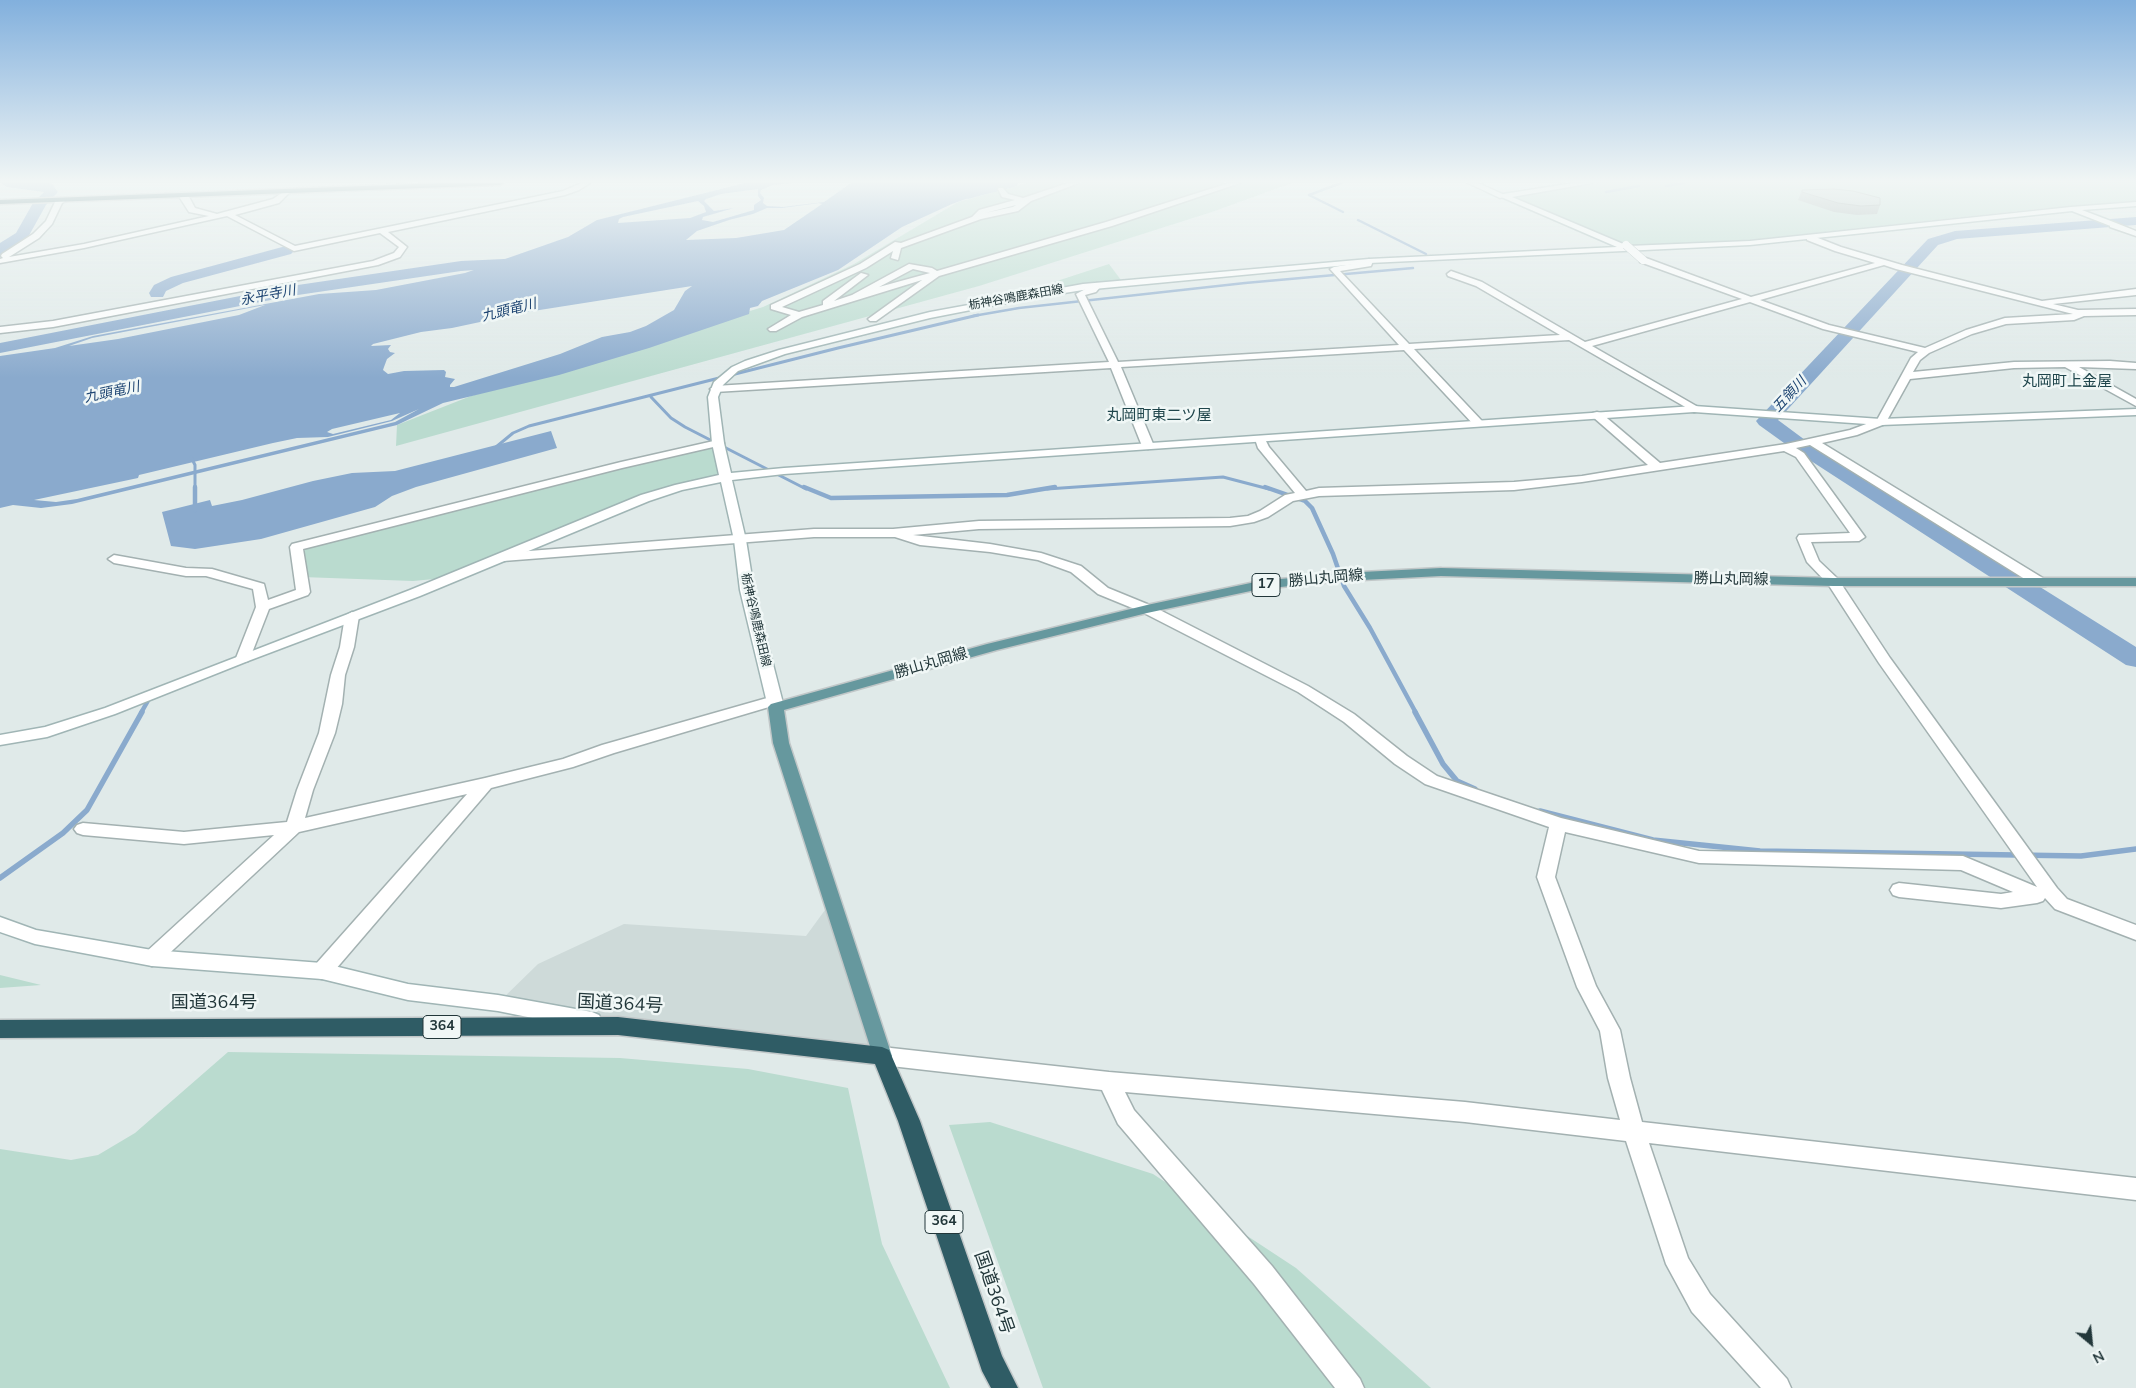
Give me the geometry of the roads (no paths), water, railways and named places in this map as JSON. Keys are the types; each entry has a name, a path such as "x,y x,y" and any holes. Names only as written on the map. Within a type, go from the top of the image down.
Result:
{"highway":[{"name":"国道364号","path":"0,1030 618,1026 882,1056 909,1121 991,1362 1005,1388"}],"main road":[{"name":"勝山丸岡線","path":"775,704 1147,608 1260,585 1342,577 1441,572 1833,582 2136,582"},
{"path":"775,704 781,743 882,1056"}],"street":[{"path":"0,260 18,248"},
{"path":"0,260 61,248"},
{"path":"0,323 52,324 374,263 397,255 403,248"},
{"path":"799,315 774,307 863,266 892,248"},
{"path":"887,263 895,258 898,248"},
{"path":"773,329 799,315 1028,248"},
{"name":"栃神谷鳴鹿森田線","path":"775,704 747,590 740,540 718,444 713,408 717,387 735,369 782,352 930,315 1035,294 1098,286 1368,261 1614,248"},
{"path":"1629,248 1643,260 1749,299 1842,331 1926,351"},
{"path":"1835,248 1883,263 2078,313 2136,312"},
{"path":"895,258 912,266 932,270 935,275"},
{"path":"1368,261 1368,264 1334,269 1478,423"},
{"path":"1585,345 1883,263"},
{"path":"855,298 912,266"},
{"path":"820,309 852,282 878,268"},
{"path":"1450,274 1479,284 1694,409"},
{"path":"873,319 935,275"},
{"path":"1098,286 1093,290 1080,294 1114,365 1148,446"},
{"path":"2038,303 2136,292"},
{"path":"503,557 814,533 894,533 979,525 1230,522 1250,519 1264,514 1289,498 1319,492 1550,484 1658,468 1814,442 1853,433 1880,422 1916,358 1926,351 1990,325 2005,322 2056,319 2080,315 2078,313"},
{"path":"717,387 1571,337"},
{"path":"2066,364 2136,403"},
{"path":"1907,376 2014,365 2136,366"},
{"path":"0,740 47,732 110,711 503,557 645,498 726,477 794,470 1694,409 1880,422 2136,412"},
{"path":"1597,415 1658,468"},
{"path":"1260,439 1264,448 1303,495"},
{"path":"1814,442 2041,583"},
{"path":"263,607 304,592 296,547 621,465 718,444"},
{"path":"1786,447 1800,455 1859,537 1803,538 1813,562 1833,582 2044,894"},
{"path":"894,533 920,542 990,548 1040,557 1076,569 1103,591 1147,608 1303,689 1349,718 1401,760 1431,780 1558,824 1698,857 1963,863 2044,894 2061,904 2136,933"},
{"path":"114,559 186,572 207,572 259,587 263,607 243,658"},
{"path":"152,958 294,827 305,790 327,733 338,675 347,647 352,616"},
{"path":"83,829 184,838 294,827 485,784 567,763 775,704"},
{"path":"322,971 485,784"},
{"path":"1558,824 1546,877 1587,988 1610,1030 1619,1078 1634,1132 1678,1264 1701,1303 1778,1388"},
{"path":"1899,890 2001,901 2044,894"},
{"path":"0,924 35,937 152,958 322,971 408,992 498,1003 618,1026"},
{"path":"882,1056 1109,1081 1465,1112 2136,1189"},
{"path":"1109,1081 1126,1117 1263,1275 1351,1388"}],"water":[{"name":"九頭竜川","path":"537,248 871,248 838,270 762,301 758,306 750,308 749,314 649,348 559,375 443,403 397,425 72,504 41,508 13,505 0,508 0,356 55,348 93,336 319,294 376,290 465,273","holes":["692,286 685,291 674,310 646,326 630,332 602,337 560,354 454,387 450,387 450,385 455,379 445,377 446,372 444,370 404,371 388,374 383,370 387,359 395,353 390,352 388,349 391,345 371,346 421,332 452,328 527,312","265,305 239,315 118,339 69,346 92,338","419,409 395,422 77,499 56,502 34,500 138,478 139,475 273,443 297,438 328,437 392,421","400,413 391,420 333,434 327,432 332,429"]},
{"path":"551,431 557,448 416,487 392,496 375,507 261,539 195,549 171,546 162,512 210,500 212,506 242,500 313,481 352,473 395,471"}],"waterway":[{"name":"永平寺川","path":"0,250 3,248"},
{"path":"1414,248 1426,254"},
{"name":"五領川","path":"1928,248 1766,421 1798,444 2136,659"},
{"path":"157,293 160,288 177,280 286,251"},
{"name":"永平寺川","path":"0,348 291,291 461,266 525,263"},
{"path":"976,315 1019,308 1245,283 1413,268"},
{"path":"496,447 513,433 529,426 838,348 976,315"},
{"path":"651,397 671,418 685,427 806,489"},
{"path":"191,457 195,465 195,510"},
{"path":"1047,489 1223,477 1269,489"},
{"path":"804,487 831,498 1007,495 1055,487"},
{"path":"1265,487 1305,501 1312,508 1333,554 1344,586 1370,628 1416,713"},
{"path":"141,713 150,697"},
{"path":"0,878 63,833 87,810 142,712"},
{"path":"1415,712 1443,764 1457,781 1475,789"},
{"path":"1540,811 1653,840 1760,851 2081,856 2136,849"}],"district":[{"name":"丸岡町上金屋","path":"2067,382"},
{"name":"丸岡町東二ツ屋","path":"1159,416"}]}
